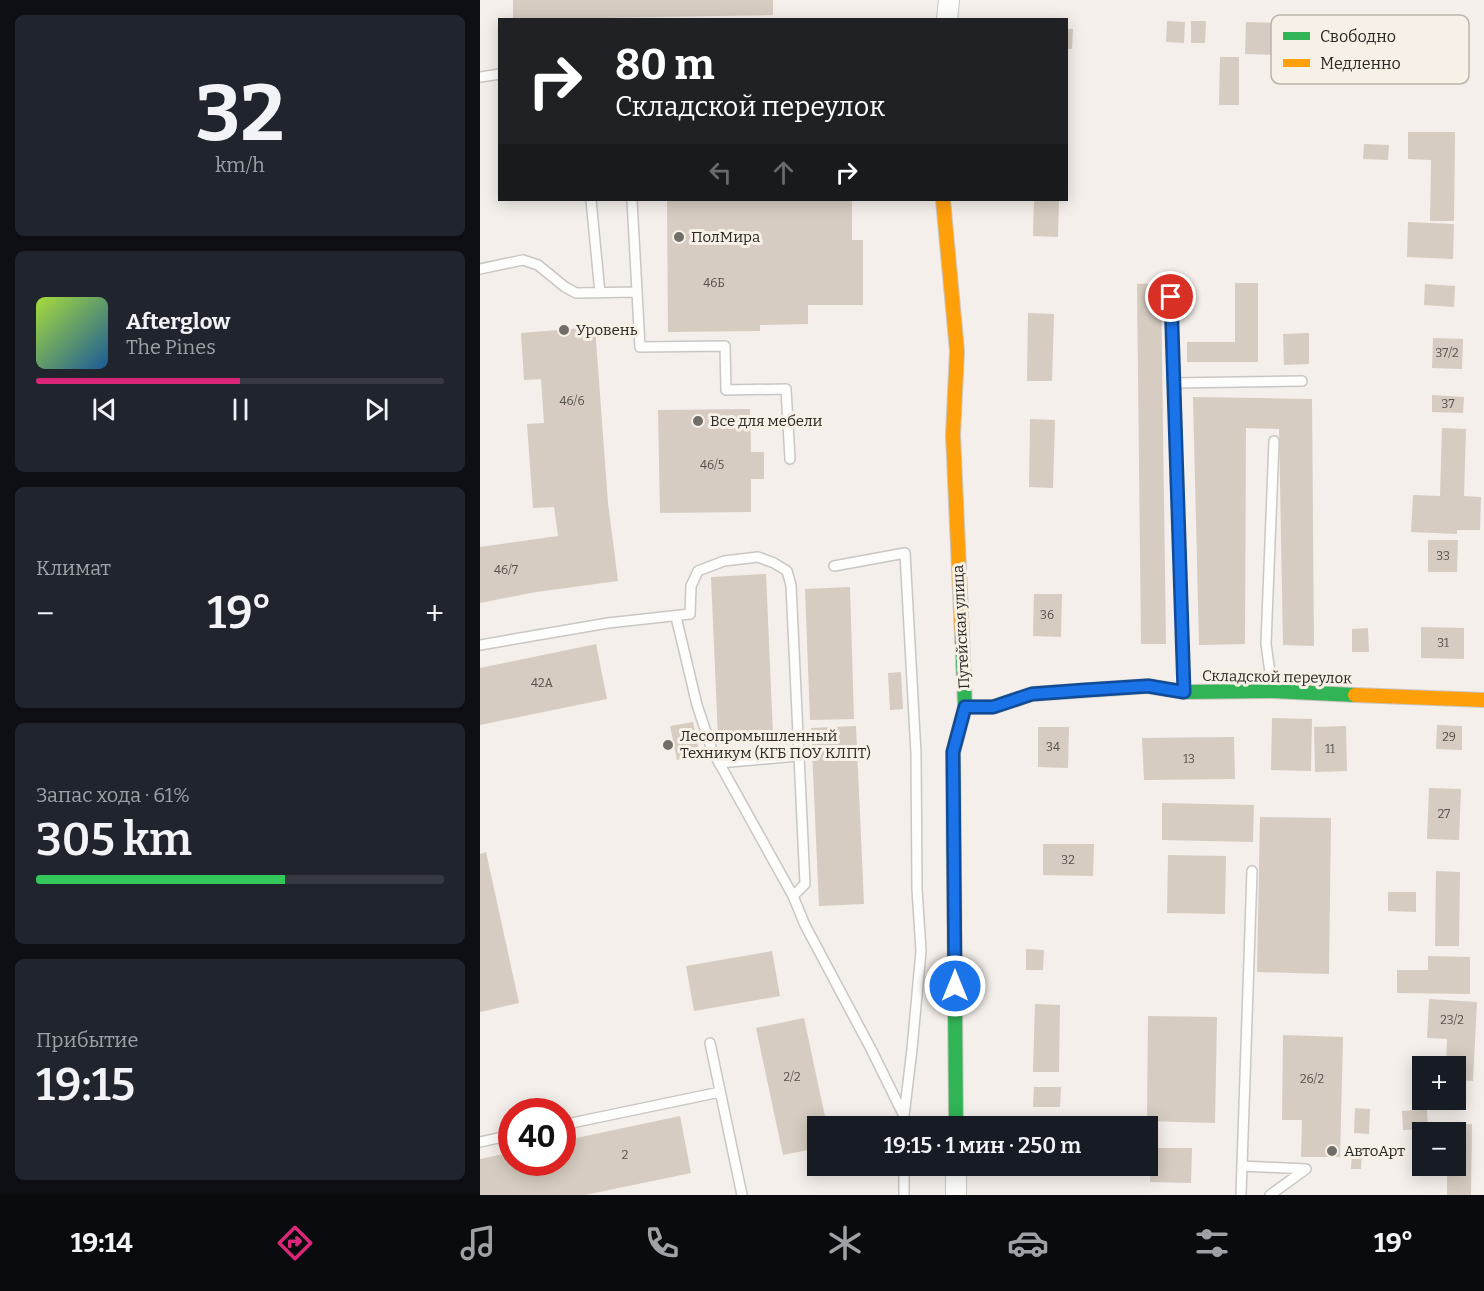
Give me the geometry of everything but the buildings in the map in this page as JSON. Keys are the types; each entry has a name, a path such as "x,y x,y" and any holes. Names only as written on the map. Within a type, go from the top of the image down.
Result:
{"street":[{"path":"947,18 949,0"},
{"name":"Путейская улица","path":"943,201 957,351 953,435 965,707 953,752 956,1116"},
{"name":"Складской переулок","path":"965,707 993,707 1032,694 1148,686 1184,692 1272,691 1484,700"},
{"path":"956,1176 956,1195"}],"lane":[{"path":"480,77 498,74"},
{"path":"591,201 600,293"},
{"path":"632,201 640,347 725,346 726,390 786,390 790,459"},
{"path":"480,269 523,260 538,266 565,288 576,293 637,292"},
{"path":"1171,297 1184,692"},
{"path":"1174,383 1302,381"},
{"path":"1272,691 1266,644 1274,441"},
{"path":"834,566 905,553 916,754 917,889 921,951 904,1116"},
{"path":"480,645 608,623 690,615 691,586 698,571 724,561 758,557 787,571 791,585 805,884 793,896"},
{"path":"676,617 696,705 712,750 793,896 805,925 904,1116"},
{"path":"719,762 798,756"},
{"path":"1240,1195 1252,871"},
{"path":"710,1043 742,1195"},
{"path":"576,1122 720,1092"},
{"path":"480,1142 498,1138"},
{"path":"1242,1166 1306,1169 1270,1195"},
{"path":"904,1176 904,1195"}],"traffic: fast":[{"path":"956,1116 953,752 965,707 962,636"},
{"path":"965,707 993,707 1032,694 1148,686 1184,692 1272,691 1355,695"}],"traffic: slow":[{"path":"943,201 957,351 953,435 962,636"},
{"path":"1355,695 1484,700"}],"place":[{"name":"ПолМира","path":"679,237"},
{"name":"Уровень","path":"564,330"},
{"name":"Все для мебели","path":"698,421"},
{"name":"Лесопромышленный Техникум (КГБ ПОУ КЛПТ)","path":"668,745"},
{"name":"АвтоАрт","path":"1332,1151"}],"route":[{"path":"955,986 953,752 965,707 993,707 1032,694 1086,690 1148,686 1184,692 1171,297"}]}
